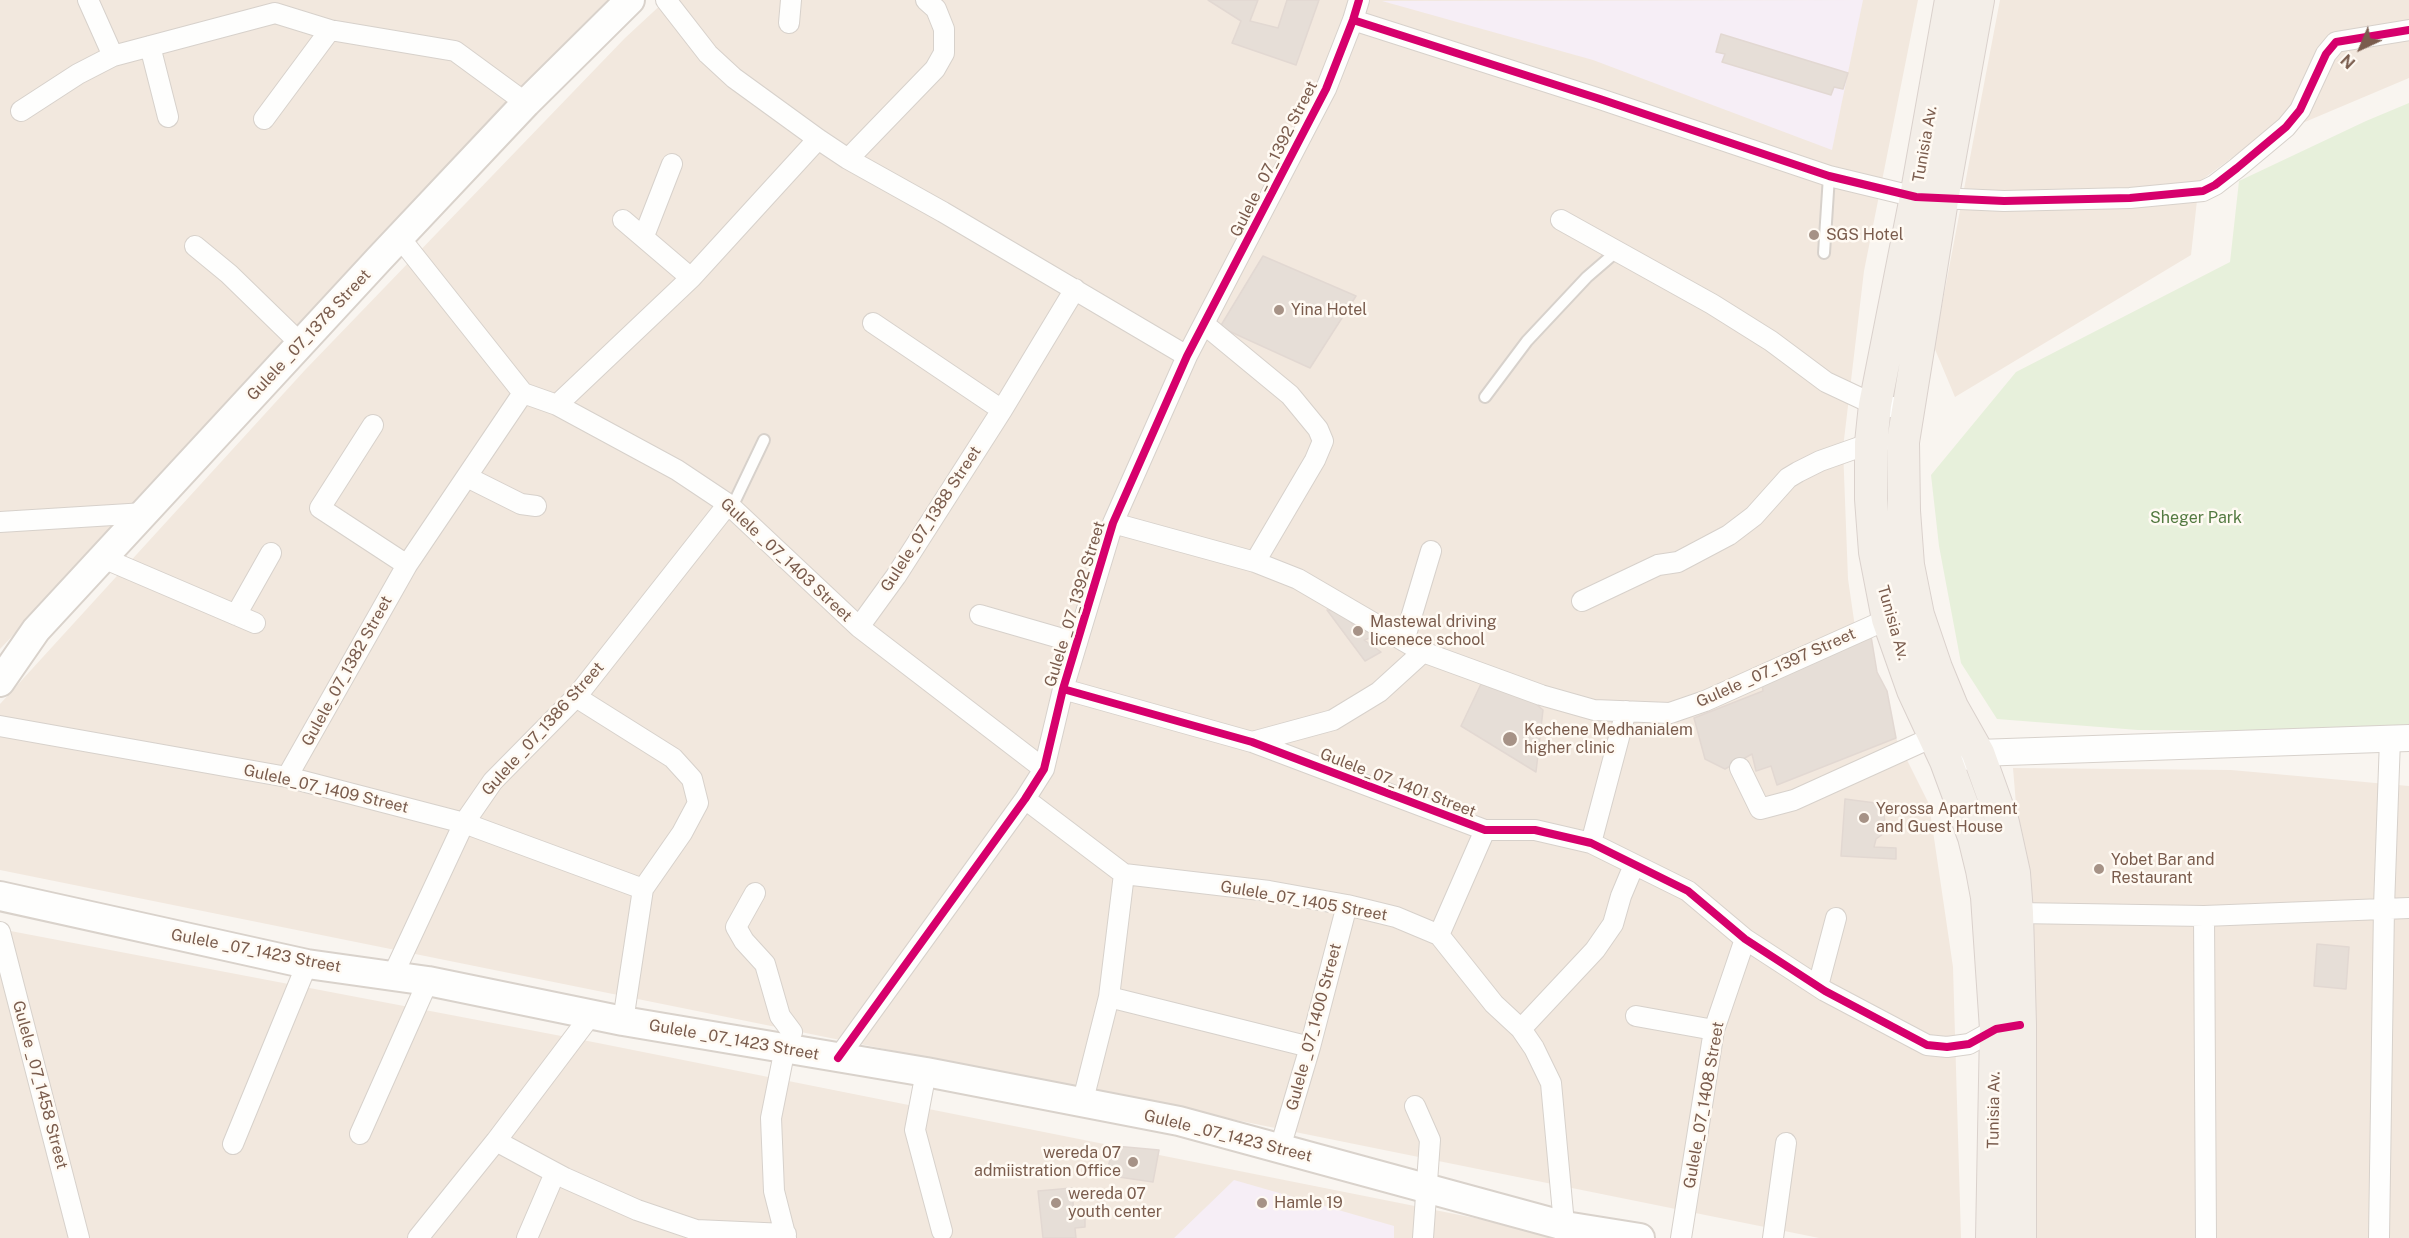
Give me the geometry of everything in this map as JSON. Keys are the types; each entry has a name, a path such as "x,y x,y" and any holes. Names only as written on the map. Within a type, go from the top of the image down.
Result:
{"main road":[{"name":"Gulele _07_1378 Street","path":"0,682 36,630 144,513 526,103 630,0"},
{"name":"Tunisia Av.","path":"1951,0 1904,442 1904,511 1908,565 1903,617 1913,690 1974,837 1982,870 2008,1027 2020,1238"},
{"name":"Tunisia Av.","path":"1978,0 1875,405 1871,443 1871,499 1875,552 1903,617 1978,753 2003,823 2014,873 2017,913 1992,1238"},
{"name":"Gulele _07_1423 Street","path":"0,896 307,964 428,981 623,1021 926,1072 1179,1121 1425,1189 1565,1232 1640,1238"}],"street":[{"path":"88,0 112,56"},
{"path":"666,0 708,54 734,78 818,139 848,159 1187,356"},
{"path":"789,23 791,0"},
{"path":"848,159 935,69 944,53 944,29 936,9 927,0"},
{"name":"Gulele _07_1392 Street","path":"838,1058 1025,799 1044,769 1063,689 1113,523 1187,356 1326,89 1359,0"},
{"path":"21,111 78,74 112,56 273,7 330,30 455,51 526,103"},
{"path":"1353,20 1589,95 1829,176 1929,198 2004,201 2130,198 2202,191 2215,185 2286,127 2300,110 2326,54 2336,42 2409,30"},
{"path":"264,118 330,30"},
{"path":"150,46 168,117"},
{"path":"557,405 691,278 818,139"},
{"path":"644,236 672,164"},
{"path":"623,220 691,278"},
{"path":"1562,220 1712,304 1771,341 1826,382 1875,405 1909,410"},
{"path":"400,238 523,393"},
{"path":"195,246 229,274 301,344"},
{"name":"Gulele_07_1388 Street","path":"859,627 896,576 1002,410 1075,289"},
{"path":"873,323 1002,410"},
{"path":"1204,324 1290,395 1318,429 1323,441 1315,460 1255,562"},
{"name":"Gulele _07_1403 Street","path":"523,393 557,405 677,470 730,505 859,627 1044,769"},
{"name":"Gulele_07_1382 Street","path":"287,777 407,565 523,393"},
{"path":"374,425 320,508 407,565"},
{"path":"1582,600 1658,565 1678,562 1729,535 1754,516 1788,478 1820,461 1871,443 1904,442"},
{"path":"467,477 521,504 536,506"},
{"name":"Gulele _07_1386 Street","path":"393,975 464,823 493,781 576,697 730,505"},
{"path":"0,522 144,513"},
{"name":"Gulele _07_1397 Street","path":"1113,523 1255,562 1298,579 1423,652 1541,696 1594,710 1670,713 1705,701 1903,617"},
{"path":"1404,641 1431,551"},
{"path":"236,615 271,553"},
{"path":"103,558 255,623"},
{"path":"980,615 1077,643"},
{"path":"1252,742 1333,720 1379,692 1423,652"},
{"name":"Gulele_07_1401 Street","path":"1063,689 1252,742 1485,830 1535,830 1591,843 1688,891 1745,939 1818,986 1927,1044 1947,1047 1969,1044 2008,1027"},
{"path":"576,697 673,758 692,779 698,802 682,832 643,889 623,1021"},
{"path":"1591,843 1626,711"},
{"name":"Gulele_07_1409 Street","path":"0,726 287,777 464,823 643,889"},
{"path":"1740,768 1760,809 1794,800 1939,749 1978,753 2400,738 2384,907 2379,1238"},
{"path":"1025,799 1124,874 1109,997 1082,1104"},
{"name":"Gulele_07_1401 Street","path":"1438,935 1485,830"},
{"path":"1521,1029 1595,950 1613,924 1621,896 1634,865"},
{"name":"Gulele_07_1405 Street","path":"1124,874 1269,891 1347,905 1396,917 1438,935 1494,1004 1521,1029 1534,1048 1551,1083 1565,1232"},
{"path":"496,1141 555,1173 637,1210 696,1230 786,1236 774,1191 771,1118 785,1048 792,1032 780,1016 765,964 744,941 736,927 755,893"},
{"name":"Gulele _07_1400 Street","path":"1280,1148 1310,1047 1347,905"},
{"path":"2017,913 2204,916 2384,907 2409,908"},
{"path":"2204,916 2206,1238"},
{"path":"1818,986 1836,918"},
{"name":"Gulele _07_1458 Street","path":"0,932 80,1238"},
{"name":"Gulele_07_1408 Street","path":"1681,1238 1714,1030 1745,939"},
{"path":"233,1144 307,964"},
{"path":"360,1134 428,981"},
{"path":"1109,997 1310,1047"},
{"path":"418,1238 496,1141 591,1015"},
{"path":"1636,1016 1714,1030"},
{"path":"926,1072 915,1130 942,1231"},
{"path":"1415,1106 1430,1140 1430,1166 1425,1189 1423,1238"},
{"path":"1773,1238 1786,1143"},
{"path":"527,1238 555,1173"}],"lane":[{"path":"1824,253 1829,176"},
{"path":"1485,397 1542,324 1587,277 1616,252"},
{"path":"730,505 764,440"}],"shaded area":[{"path":"0,0 616,0 0,649"},
{"path":"666,0 1918,0 1864,271 1843,448 1848,579 1861,668 1929,804 1953,967 1961,1238 1819,1238 0,870 0,704 305,370 625,38"},
{"path":"1863,0 1832,150 1593,60 1382,1"},
{"path":"2000,0 2409,0 2409,78 2248,146 2199,182 2191,255 1955,397 1934,347"},
{"path":"2013,768 2231,770 2409,786 2409,1238 2028,1238 2033,1012"},
{"path":"0,929 598,1043 1575,1238 0,1238"},
{"name":"Hamle 19","path":"1234,1180 1394,1226 1394,1238 1174,1238"}],"green space":[{"name":"Sheger Park","path":"2409,103 2409,727 2307,731 2138,730 1997,719 1961,663 1939,546 1931,475 2016,372 2230,262 2239,181"}],"building":[{"path":"1208,0 1258,0 1250,21 1278,28 1287,0 1319,0 1296,65 1232,43 1241,21"},
{"path":"1721,34 1848,73 1843,89 1834,87 1831,95 1722,62 1725,54 1716,52"},
{"name":"Yina Hotel","path":"1263,256 1356,296 1310,368 1220,327"},
{"name":"Mastewal driving licenece school","path":"1327,610 1342,612 1355,627 1365,624 1376,636 1364,640 1381,652 1365,661"},
{"path":"1871,636 1877,672 1887,691 1896,738 1777,785 1771,766 1756,771 1752,754 1725,769 1705,759 1694,718 1763,691 1762,684"},
{"name":"Kechene Medhanialem higher clinic","path":"1481,684 1535,703 1543,710 1536,772 1461,726"},
{"name":"Yerossa Apartment and Guest House","path":"1845,799 1883,804 1886,832 1876,839 1874,847 1896,848 1896,859 1841,856"},
{"path":"2317,944 2349,947 2346,989 2314,986"},
{"name":"wereda 07 admiistration Office","path":"1115,1146 1159,1150 1153,1182 1105,1175"},
{"name":"wereda 07 youth center","path":"1072,1188 1074,1216 1085,1215 1085,1227 1075,1228 1076,1238 1043,1238 1038,1191"}],"cycle path":[{"path":"838,1058 1025,799 1044,769 1063,689 1113,523 1187,356 1326,89 1359,0"},
{"path":"1353,20 1600,99 1829,176 1916,197 2004,201 2130,198 2203,191 2215,185 2286,127 2300,110 2326,54 2336,42 2409,30"},
{"path":"1063,689 1252,742 1485,830 1535,830 1591,843 1688,891 1745,939 1825,991 1927,1045 1947,1047 1969,1044 1996,1029 2020,1025"}],"place":[{"name":"SGS Hotel","path":"1814,235"},
{"name":"Yina Hotel","path":"1279,310"},
{"name":"Mastewal driving licenece school","path":"1358,631"},
{"name":"Kechene Medhanialem higher clinic","path":"1510,739"},
{"name":"Yerossa Apartment and Guest House","path":"1864,818"},
{"name":"Yobet Bar and Restaurant","path":"2099,869"},
{"name":"wereda 07 admiistration Office","path":"1133,1162"},
{"name":"wereda 07 youth center","path":"1056,1203"},
{"name":"Hamle 19","path":"1262,1203"}]}
